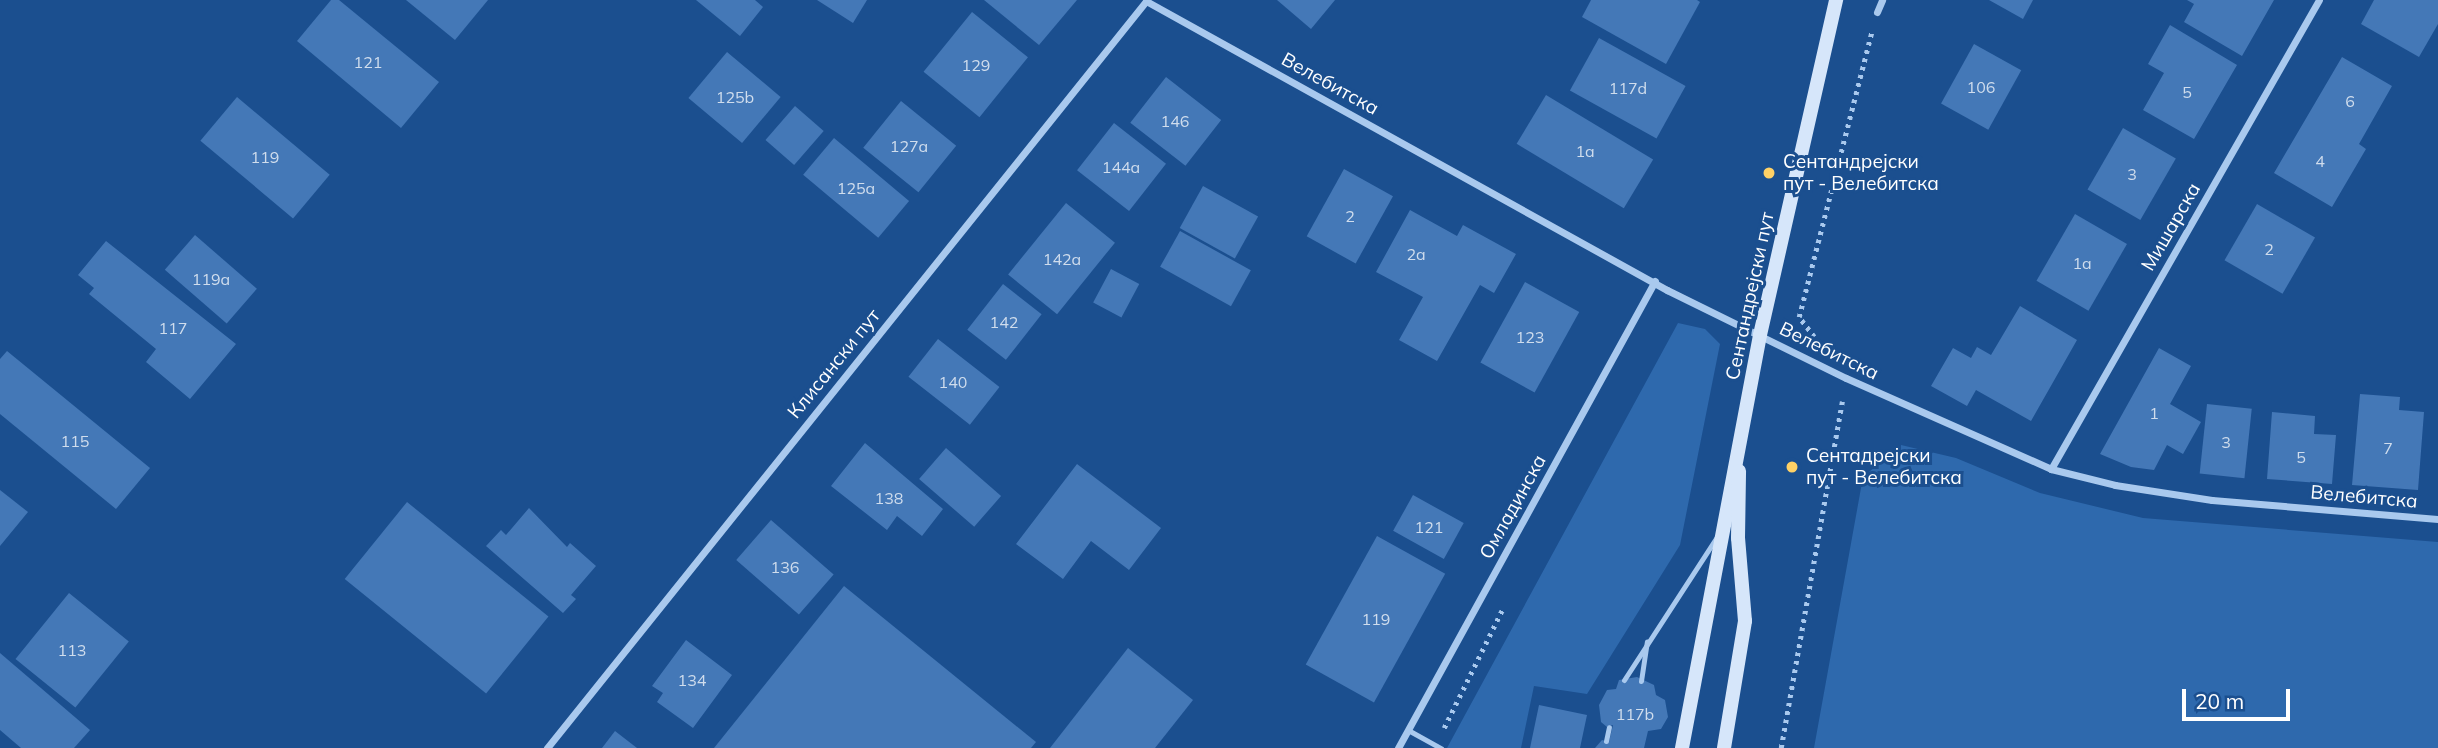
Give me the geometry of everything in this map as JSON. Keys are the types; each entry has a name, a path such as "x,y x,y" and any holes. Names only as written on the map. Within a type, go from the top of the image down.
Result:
{"main road":[{"name":"Сентандрејски пут","path":"1682,748 1721,530 1760,335 1836,0"},
{"name":"Сентандрејски пут","path":"1724,748 1745,621 1738,538 1739,437"}],"street":[{"path":"1877,12 1882,0"},
{"name":"Мишарска","path":"2052,469 2319,0"},
{"name":"Велебитска","path":"1147,1 1655,281 1846,378 2052,469 2115,485 2213,499 2438,519"},
{"name":"Клисански пут","path":"547,748 1147,1"},
{"name":"Омладинска","path":"1398,748 1655,281"}],"lane":[{"path":"1624,680 1648,638 1721,530"},
{"path":"1641,681 1648,638"},
{"path":"1606,741 1609,727"},
{"path":"1408,730 1441,748"}],"path":[{"path":"1781,748 1846,378 1799,317 1877,12"}],"shaded area":[{"path":"1678,323 1705,329 1720,344 1680,545 1587,694 1534,686 1521,748 1447,748"},
{"path":"1901,445 1956,458 2040,493 2143,518 2438,542 2438,748 1814,748 1863,477"}],"building":[{"path":"331,0 339,0 439,82 401,128 297,41"},
{"path":"406,0 488,0 455,40"},
{"path":"696,0 755,0 763,7 740,36"},
{"path":"817,0 867,0 853,23"},
{"path":"984,0 1077,0 1039,45"},
{"path":"1277,0 1335,0 1311,29"},
{"path":"1591,0 1700,2 1666,64 1582,17"},
{"path":"1989,0 2033,0 2023,19"},
{"path":"2187,0 2274,0 2242,56 2184,22 2194,4"},
{"path":"2374,0 2438,0 2438,24 2419,57 2361,24"},
{"path":"972,12 1028,57 979,117 924,72"},
{"path":"2170,25 2237,65 2194,139 2143,110 2164,73 2148,64"},
{"path":"1599,38 1686,86 1656,138 1570,90"},
{"path":"1974,44 2021,70 1988,130 1941,103"},
{"path":"727,52 781,97 742,143 688,98"},
{"path":"2342,57 2392,86 2359,144 2366,149 2332,207 2274,173"},
{"path":"1166,77 1221,120 1185,166 1130,123"},
{"path":"1546,95 1653,159 1624,208 1517,144"},
{"path":"237,97 330,175 293,218 200,141"},
{"path":"901,101 956,146 918,192 863,148"},
{"path":"795,106 824,131 794,165 765,140"},
{"path":"1114,123 1166,164 1129,211 1077,170"},
{"path":"2123,128 2176,158 2140,220 2088,189"},
{"path":"834,138 909,201 878,238 803,175"},
{"path":"1344,169 1393,196 1356,263 1307,236"},
{"path":"1203,186 1258,217 1235,259 1180,228"},
{"path":"1066,203 1115,243 1057,314 1008,274"},
{"path":"2257,204 2315,238 2283,294 2224,260"},
{"path":"1410,210 1457,236 1463,225 1516,254 1494,293 1480,285 1437,361 1399,340 1423,297 1376,272"},
{"path":"2075,214 2127,244 2088,311 2036,281"},
{"path":"1180,231 1251,270 1231,306 1160,267"},
{"path":"195,235 257,289 227,324 165,270"},
{"path":"106,241 236,344 190,399 146,362 156,349 89,294 94,288 78,275"},
{"path":"1111,269 1139,284 1121,318 1093,303"},
{"path":"1525,282 1579,312 1535,393 1480,362"},
{"path":"1003,284 1042,314 1006,360 967,330"},
{"path":"2020,306 2077,340 2031,421 1976,390 1967,406 1931,386 1953,348 1971,358 1977,347 1991,355"},
{"path":"938,339 999,387 970,425 908,377"},
{"path":"2159,348 2191,366 2170,404 2201,422 2183,454 2167,445 2154,470 2131,467 2100,454"},
{"path":"7,351 150,468 116,509 0,414 0,359"},
{"path":"2360,394 2400,397 2399,410 2424,412 2418,490 2352,485"},
{"path":"2207,404 2252,409 2244,478 2200,474"},
{"path":"2272,412 2315,416 2314,434 2336,435 2332,484 2267,479"},
{"path":"865,443 943,509 922,536 897,516 887,530 831,486"},
{"path":"946,448 1001,496 974,527 919,479"},
{"path":"1077,464 1161,528 1129,570 1091,541 1063,579 1016,544"},
{"path":"0,490 28,512 0,546"},
{"path":"1413,495 1464,523 1444,559 1393,531"},
{"path":"407,502 548,617 486,693 345,579"},
{"path":"529,508 567,547 570,543 596,566 571,595 576,599 563,613 486,546 501,530 506,535"},
{"path":"771,520 834,574 799,614 736,560"},
{"path":"1377,536 1445,574 1374,702 1306,665"},
{"path":"844,586 1036,742 1031,748 714,748"},
{"path":"69,593 129,641 75,708 16,659"},
{"path":"686,640 732,675 693,728 657,702 663,693 652,686"},
{"path":"1128,648 1193,700 1155,748 1050,748"},
{"path":"0,653 90,730 74,748 21,748 0,730"},
{"path":"1637,677 1654,685 1656,695 1665,700 1668,717 1661,729 1648,731 1644,748 1595,748 1602,740 1609,742 1613,725 1607,727 1601,722 1599,705 1607,690 1616,689 1619,680"},
{"path":"1539,705 1587,715 1580,748 1530,748"},
{"path":"615,731 637,748 602,748"}],"place":[{"name":"Сентандрејски пут - Велебитска","path":"1769,173"},
{"name":"Сентадрејски пут - Велебитска","path":"1792,467"}]}
